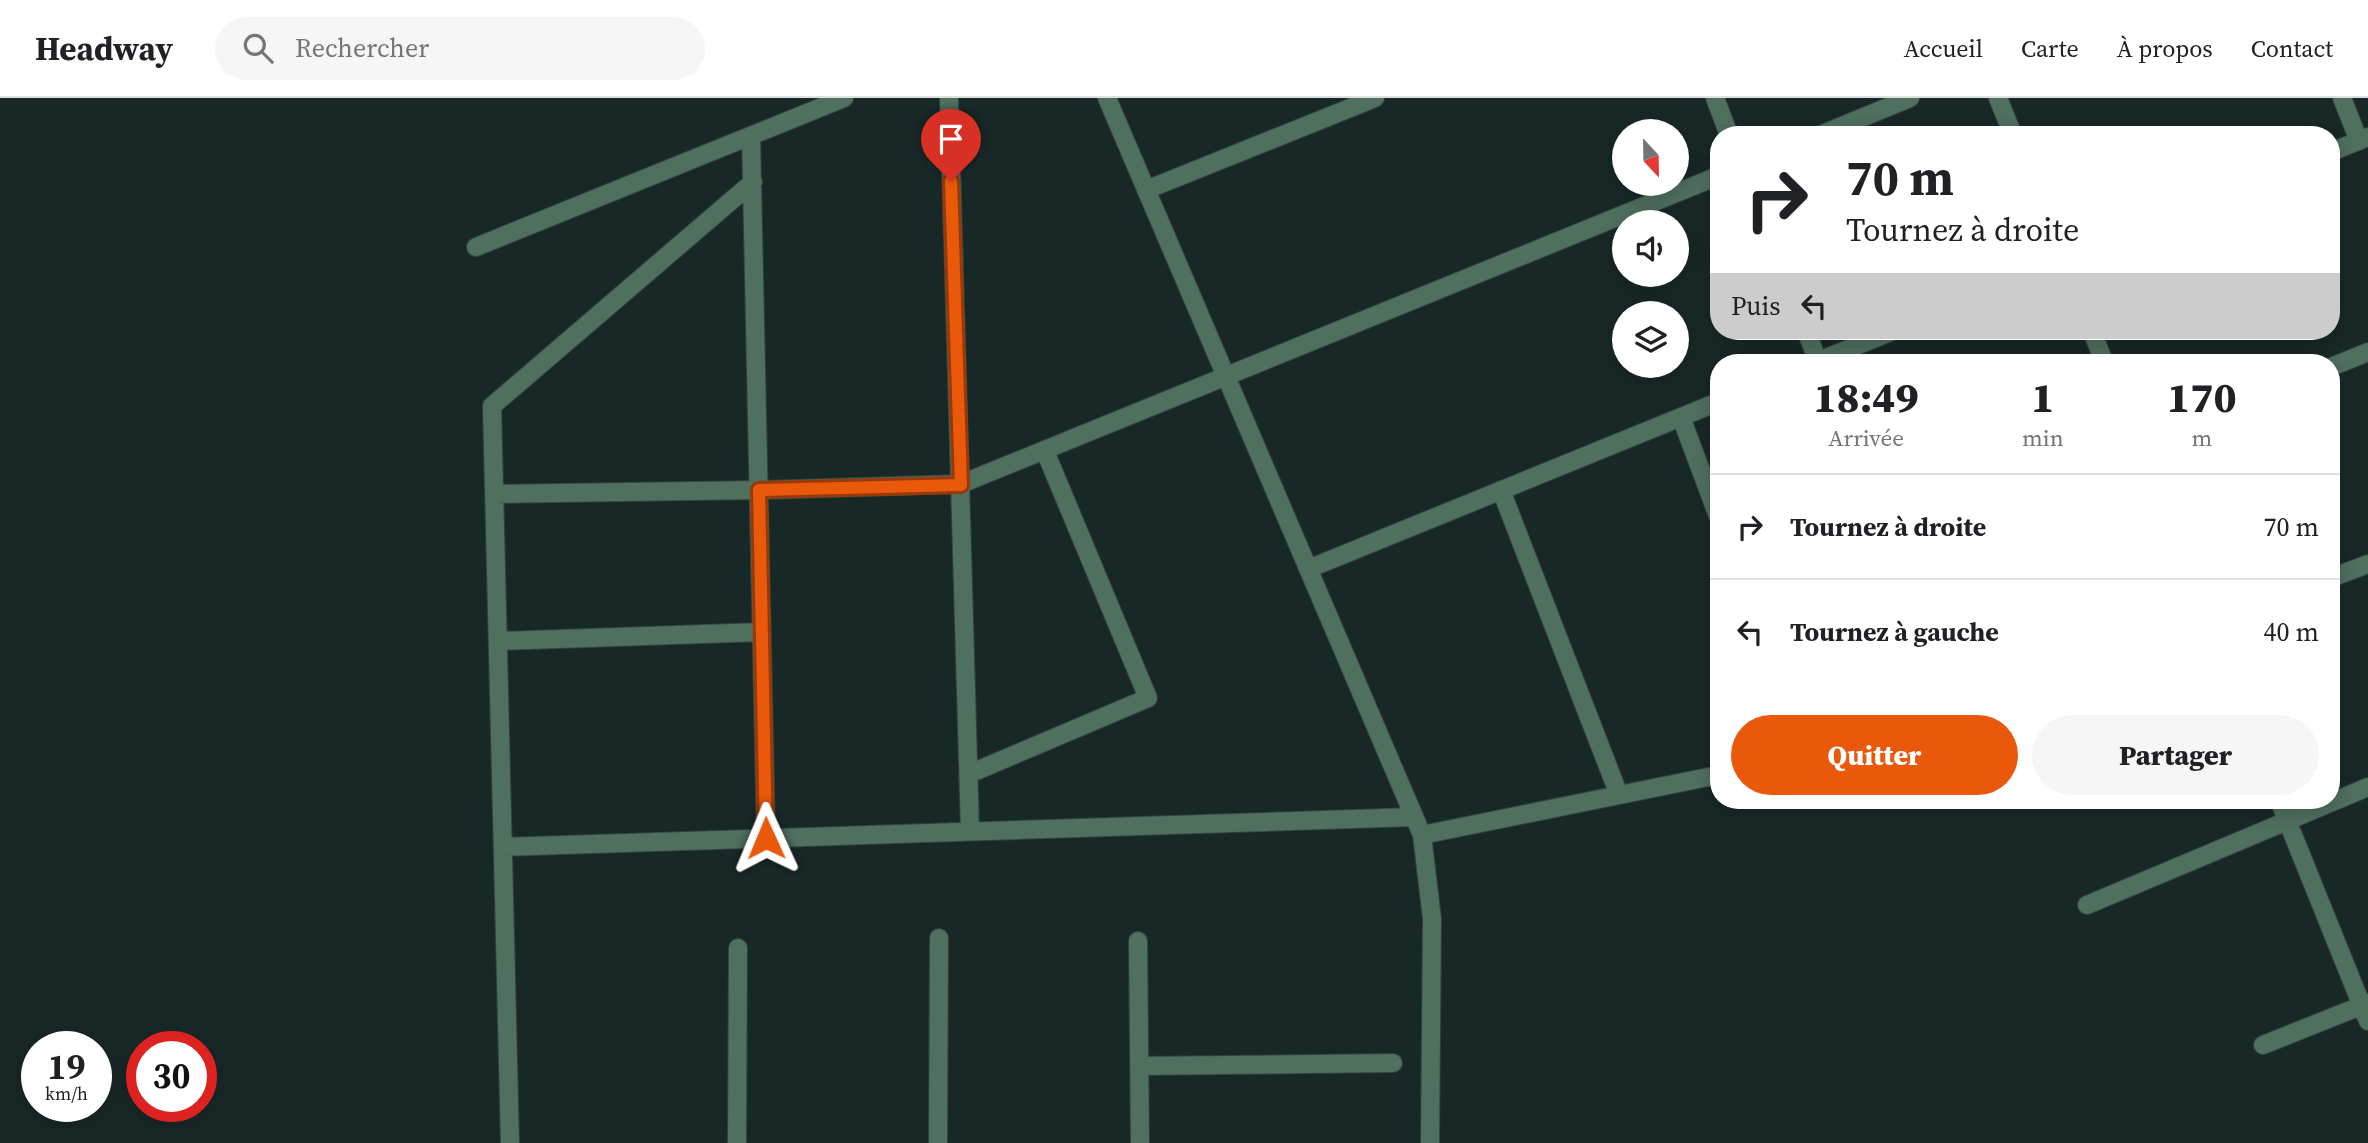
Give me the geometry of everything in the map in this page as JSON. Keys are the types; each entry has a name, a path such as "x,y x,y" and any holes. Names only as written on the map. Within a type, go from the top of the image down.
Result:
{"street":[{"path":"476,247 844,98"},
{"path":"948,98 970,831"},
{"path":"1107,98 1422,835 1432,919 1430,1143"},
{"path":"1146,190 1375,98"},
{"path":"1715,98 1726,126"},
{"path":"1842,126 1910,98"},
{"path":"1998,98 2009,126"},
{"path":"2340,148 2364,139 2342,98"},
{"path":"751,135 766,838"},
{"path":"494,494 961,485 1710,179"},
{"path":"510,1143 492,406 754,183"},
{"path":"1837,354 1871,340"},
{"path":"2340,363 2368,352"},
{"path":"1308,569 1710,404"},
{"path":"1681,417 1710,495"},
{"path":"969,774 1148,698 1045,451"},
{"path":"1501,490 1619,795"},
{"path":"2340,575 2368,564"},
{"path":"498,641 762,632"},
{"path":"1422,835 1710,777"},
{"path":"2340,800 2368,788"},
{"path":"2263,1045 2366,1010 2283,809"},
{"path":"2087,905 2317,809"},
{"path":"503,847 1414,817"},
{"path":"938,1143 939,939"},
{"path":"1138,941 1140,1143"},
{"path":"737,1143 738,948"},
{"path":"1139,1066 1393,1063"}],"route":[{"path":"766,838 759,490 961,485 951,181"}]}
